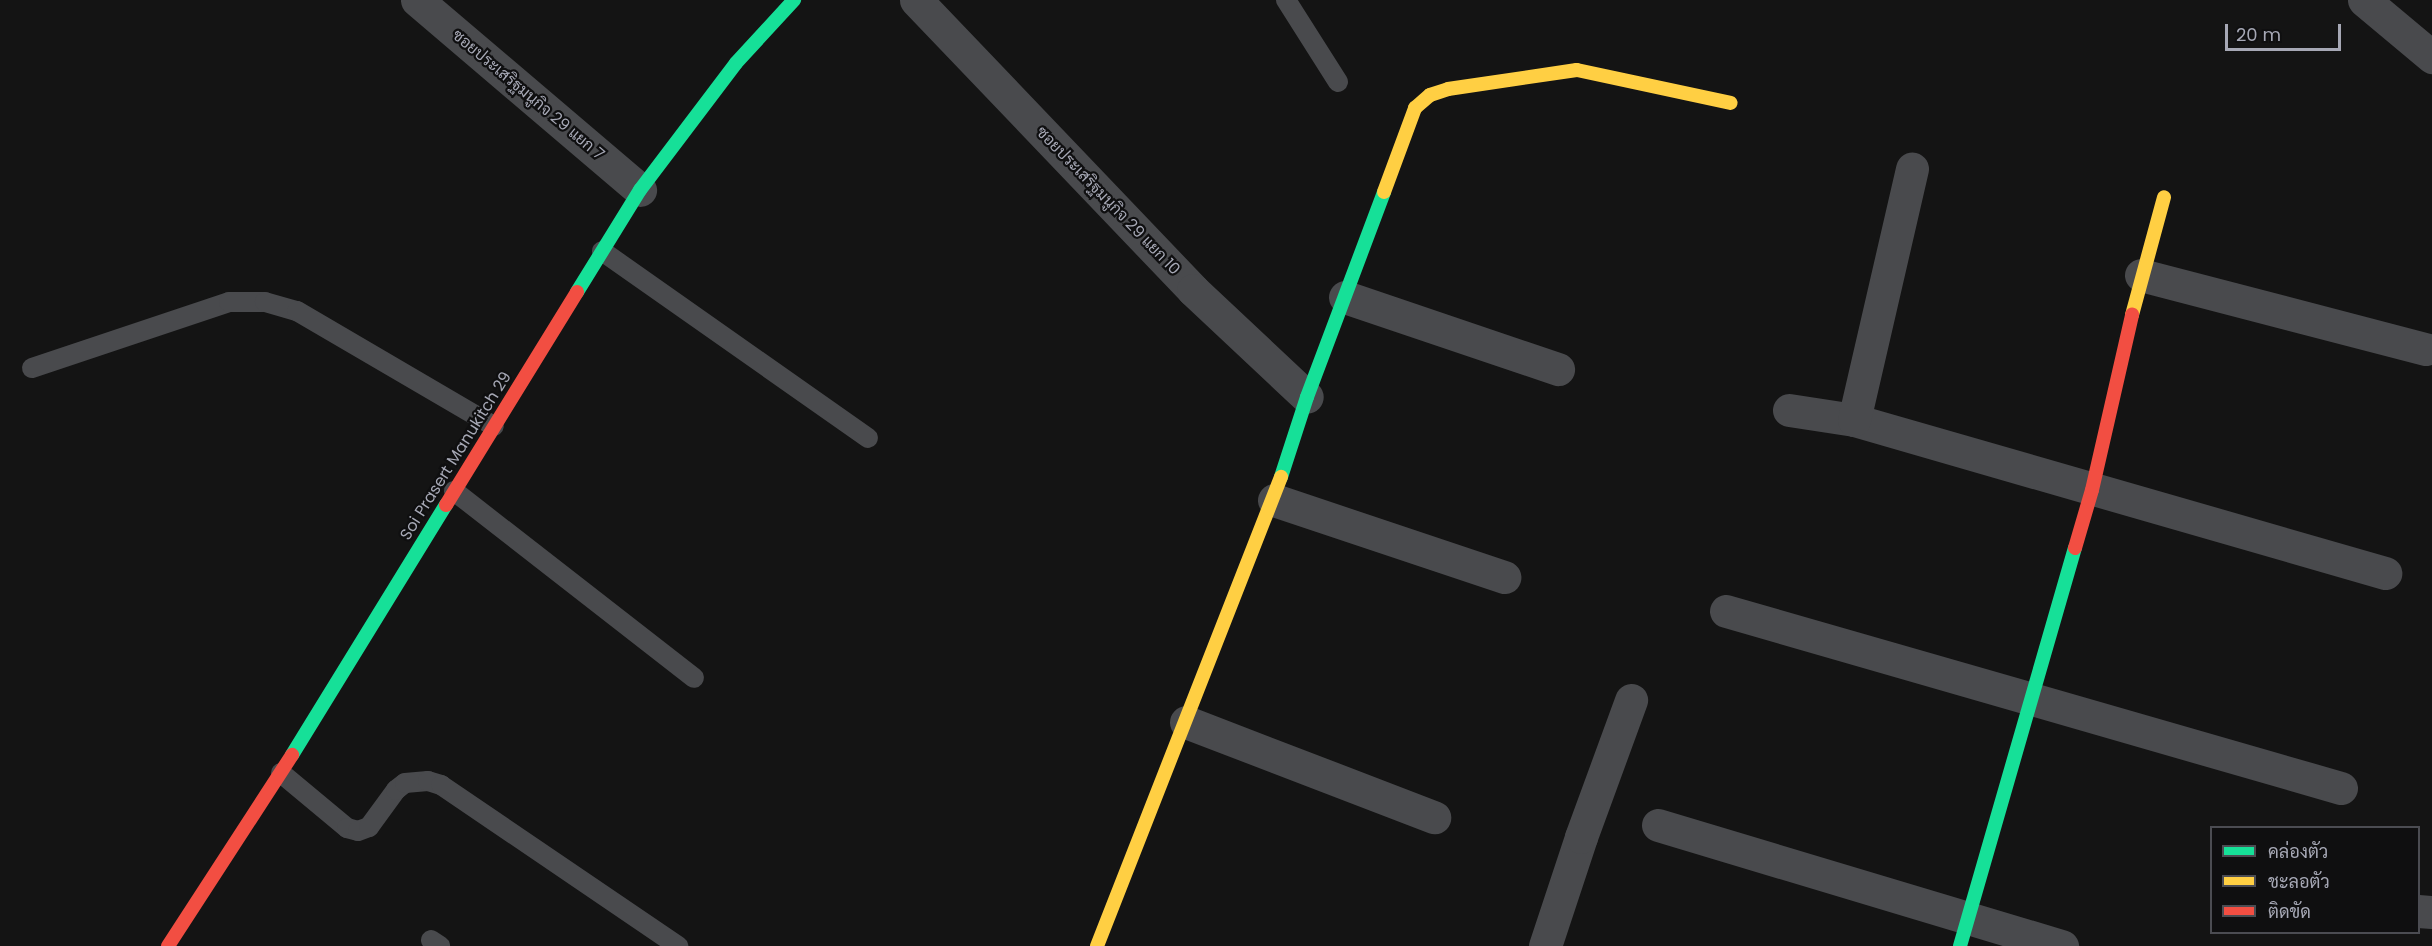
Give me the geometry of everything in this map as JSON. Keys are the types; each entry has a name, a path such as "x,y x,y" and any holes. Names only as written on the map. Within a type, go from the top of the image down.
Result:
{"street":[{"name":"ซอยประเสริฐมนูกิจ 29 แยก 7","path":"417,0 640,190"},
{"name":"Soi Prasert Manukitch 29","path":"168,946 281,773 640,190 736,63 794,0"},
{"name":"ซอยประเสริฐมนูกิจ 29 แยก 10","path":"916,0 1193,290 1307,397"},
{"path":"2364,0 2432,57"},
{"path":"1104,944 1186,722 1274,500 1307,397 1415,108 1430,95 1448,89 1584,70 1731,103"},
{"path":"1854,420 1912,169"},
{"path":"1964,932 2092,490 2141,275 2164,197"},
{"path":"2141,275 2426,349"},
{"path":"1345,297 1558,369"},
{"path":"1789,410 1854,420 2385,573"},
{"path":"1274,500 1504,578"},
{"path":"1726,611 2032,701 2341,788"},
{"path":"1545,946 1581,837 1631,700"},
{"path":"1186,722 1434,817"},
{"path":"1658,825 1964,932 2062,946"}],"lane":[{"path":"1286,0 1338,82"},
{"path":"602,251 868,438"},
{"path":"32,368 229,302 265,302 297,310 494,426"},
{"path":"454,491 694,678"},
{"path":"281,773 347,828 358,831 369,827 396,790 405,783 415,781 441,785 678,946"}],"traffic: fast":[{"path":"577,292 640,190 736,63 794,0"},
{"path":"1281,477 1307,397 1384,192"},
{"path":"292,755 446,505"},
{"path":"1960,946 2075,548"}],"traffic: slow":[{"path":"1384,192 1415,108 1430,95 1448,89 1577,70 1731,103"},
{"path":"2132,315 2164,197"},
{"path":"1097,946 1281,477"}],"traffic: jam":[{"path":"446,505 577,292"},
{"path":"2075,548 2092,490 2132,315"},
{"path":"168,946 292,755"}]}
